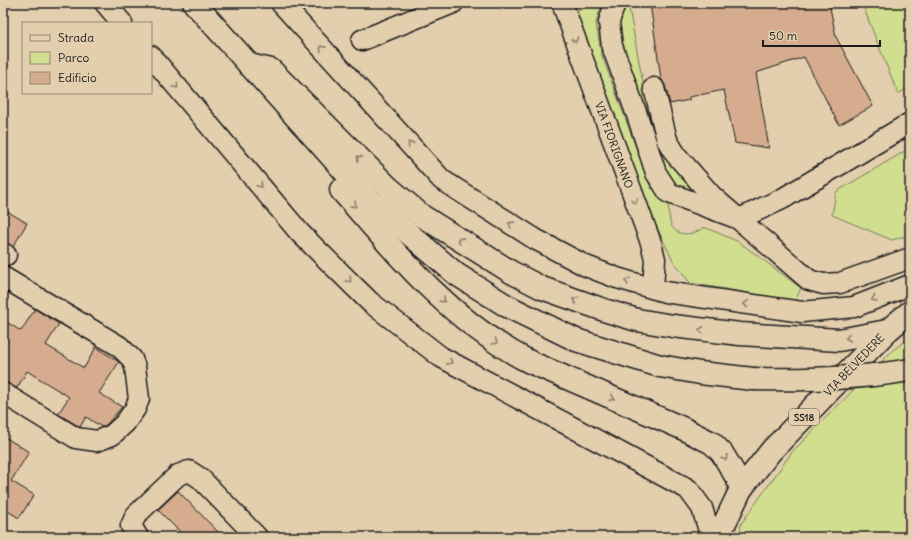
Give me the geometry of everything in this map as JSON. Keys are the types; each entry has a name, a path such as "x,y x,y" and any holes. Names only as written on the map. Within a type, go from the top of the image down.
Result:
{"main road":[{"path":"194,3 371,201 456,274 507,306 576,340 660,366 700,374 753,379 810,380 871,376 910,370"},
{"path":"249,65 271,70 389,188 422,216 510,272 542,288 637,320 673,326 740,334 839,340 886,331"},
{"path":"249,65 248,82 387,241 430,288 463,319 495,342 524,359 682,428 712,443 722,452 737,478 741,489"},
{"name":"VIA BELVEDERE","path":"718,537 741,489 771,451 886,331 910,312"}],"street":[{"path":"105,3 121,22"},
{"path":"281,3 442,180 535,239 586,266 616,278 659,290 802,312 854,307 910,285"},
{"path":"362,40 453,3"},
{"name":"VIA FIORIGNANO","path":"562,3 651,243 655,259 659,290"},
{"path":"614,3 609,22 612,46 638,115 656,173 669,192 739,219 782,199 910,123"},
{"path":"152,57 300,233 370,302 441,357 688,489 702,508 711,537"},
{"path":"654,88 667,140 676,155 713,197 809,280 823,284 840,283 910,258"},
{"path":"3,276 119,346 132,359 135,367 139,399 135,409 125,423 112,435 97,441 76,438 3,392"},
{"path":"138,537 131,526 136,515 178,475 189,471 200,478 257,537"}],"green space":[{"path":"591,3 602,3 596,23 601,53 651,188 667,198 669,218 672,227 679,233 690,234 704,227 739,242 801,288 795,301 690,283 672,259 643,198 576,12"},
{"path":"623,3 628,3 643,83 661,149 673,166 701,190 695,196 677,184 664,170 617,39 617,21"},
{"path":"863,3 910,3 910,87 898,94 866,14"},
{"path":"910,148 910,235 892,240 832,215 836,192"},
{"path":"910,337 910,537 739,537 741,524 792,452 893,350"}],"building":[{"path":"650,3 829,3 836,37 873,106 839,125 804,57 756,73 769,148 735,143 724,90 689,97 689,100 670,104 665,85 661,79"},
{"path":"3,209 27,223 13,247 3,242"},
{"path":"35,309 59,324 46,345 84,368 96,347 119,362 99,393 122,407 106,425 102,427 86,417 80,427 58,414 69,397 27,371 17,388 3,382 3,320 21,331"},
{"path":"3,436 29,452 11,481 34,495 19,518 3,508"},
{"path":"178,491 223,537 185,537 158,510"}]}
